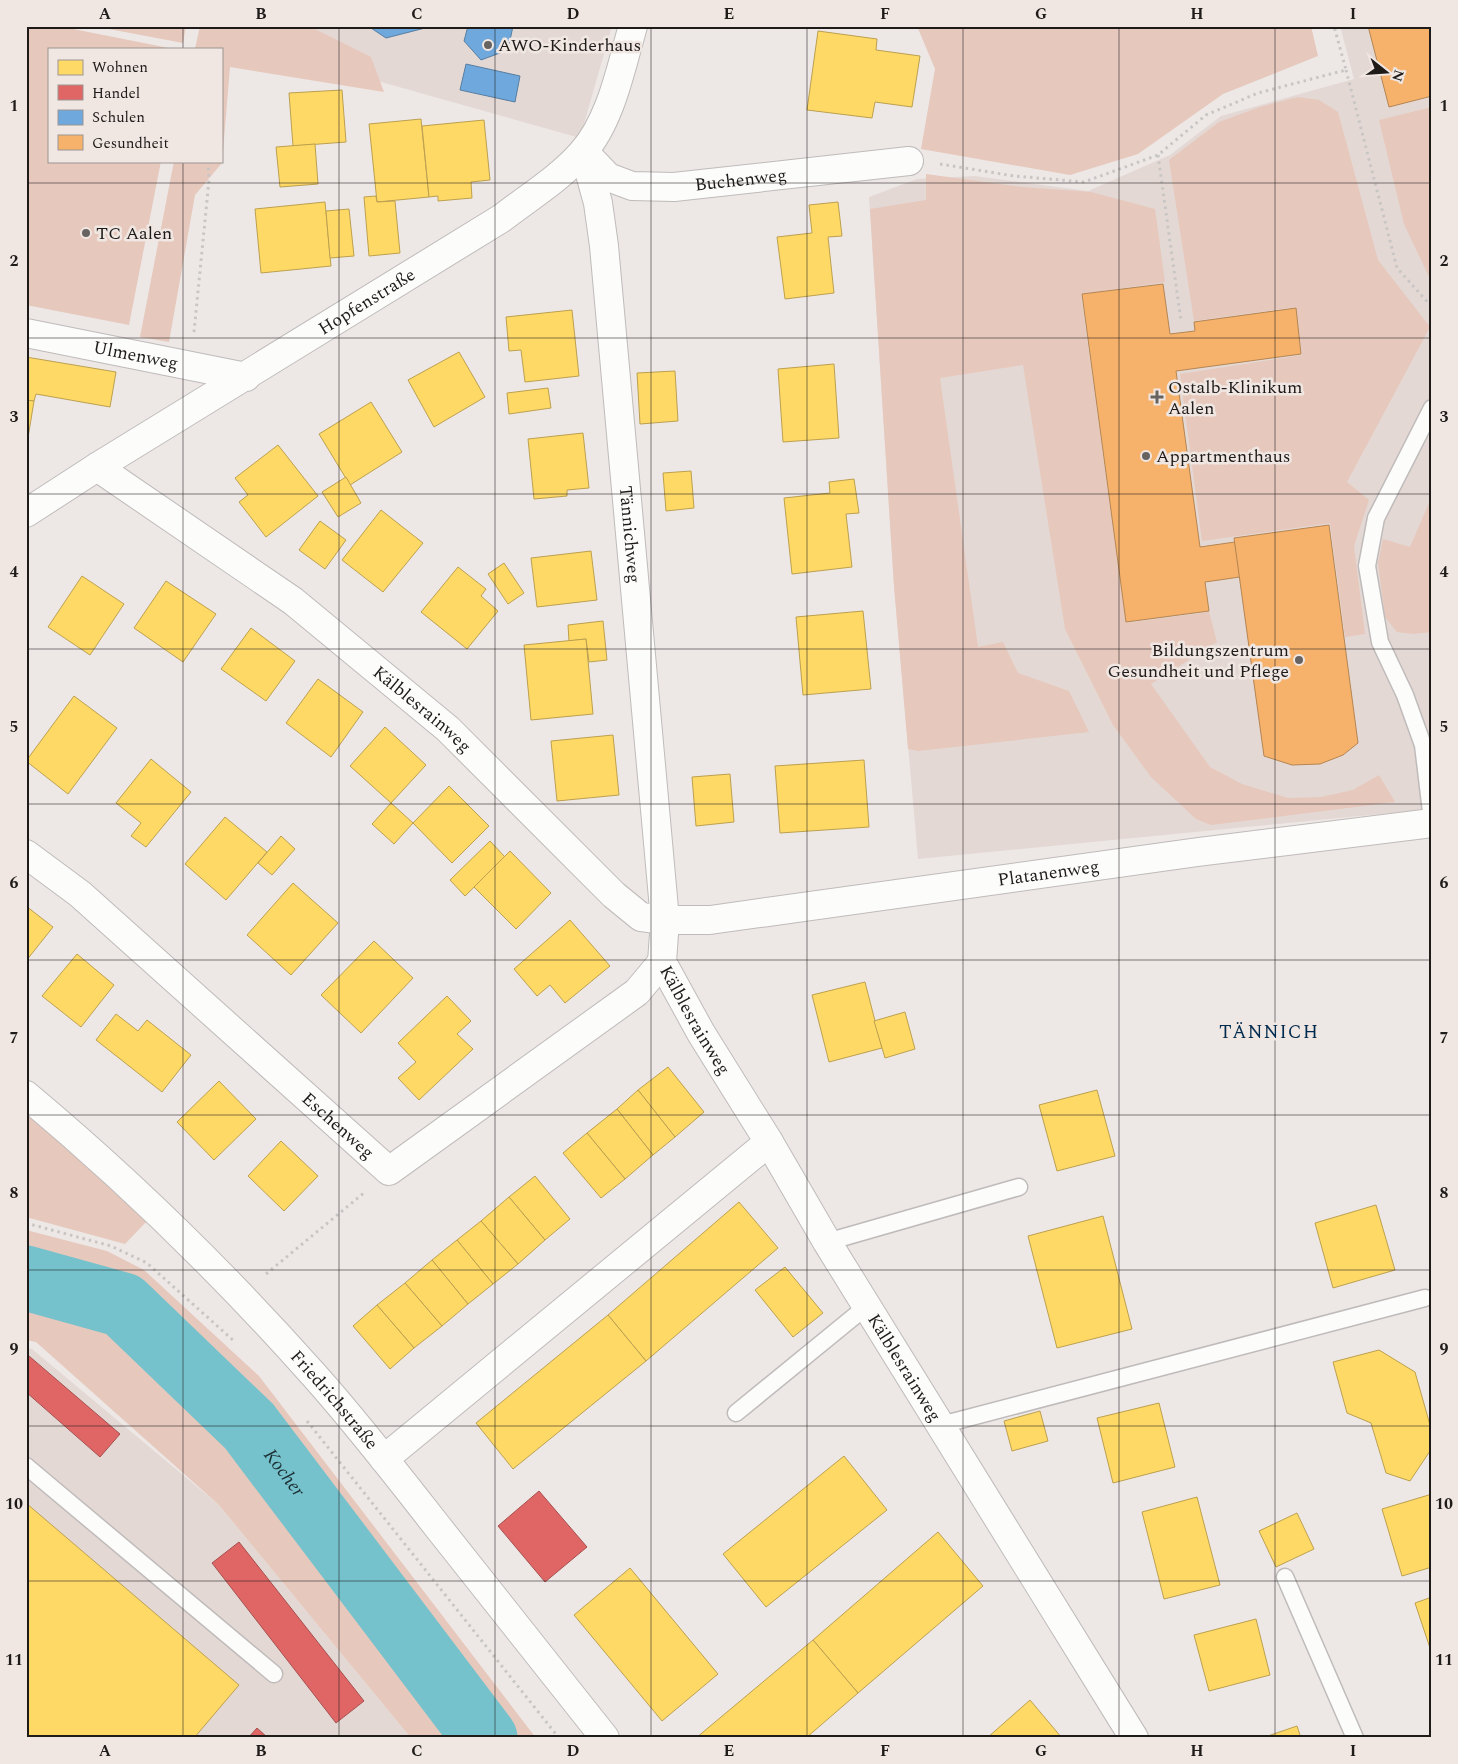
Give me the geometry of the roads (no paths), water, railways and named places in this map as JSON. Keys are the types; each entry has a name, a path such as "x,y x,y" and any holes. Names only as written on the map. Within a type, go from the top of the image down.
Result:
{"street":[{"name":"Hopfenstraße","path":"26,513 502,218 563,172 584,152 598,129 610,101 633,26"},
{"name":"Buchenweg","path":"584,152 608,177 632,186 674,187 908,160"},
{"name":"Tännichweg","path":"584,152 598,203 604,246 665,920"},
{"name":"Ulmenweg","path":"26,332 246,377"},
{"name":"Kälblesrainweg","path":"97,468 293,601 448,729 614,895 641,917 665,920 662,962 701,1033 769,1142 827,1242 1134,1738"},
{"name":"Platanenweg","path":"665,920 710,920 1432,822"},
{"name":"Eschenweg","path":"26,854 80,894 389,1171 637,992 662,962"},
{"name":"Friedrichstraße","path":"26,1095 72,1133 159,1212 241,1295 315,1376 384,1459 605,1738"},
{"path":"384,1459 769,1142"}],"lane":[{"path":"1432,408 1376,518 1367,566 1380,642 1405,695 1423,745 1432,822"},
{"path":"827,1242 1019,1187"},
{"path":"941,1425 1426,1298"},
{"path":"736,1413 867,1306"},
{"path":"26,1466 274,1674"},
{"path":"1286,1577 1355,1738"}],"waterway":[{"name":"Kocher","path":"26,1278 123,1305 249,1426 485,1738"}],"place":[{"name":"AWO-Kinderhaus","path":"488,45"},
{"name":"TC Aalen","path":"86,233"},
{"name":"Ostalb-Klinikum Aalen","path":"1157,397"},
{"name":"Appartmenthaus","path":"1146,456"},
{"name":"Bildungszentrum Gesundheit und Pflege","path":"1299,660"}],"district":[{"name":"TÄNNICH","path":"1269,1032"}]}
